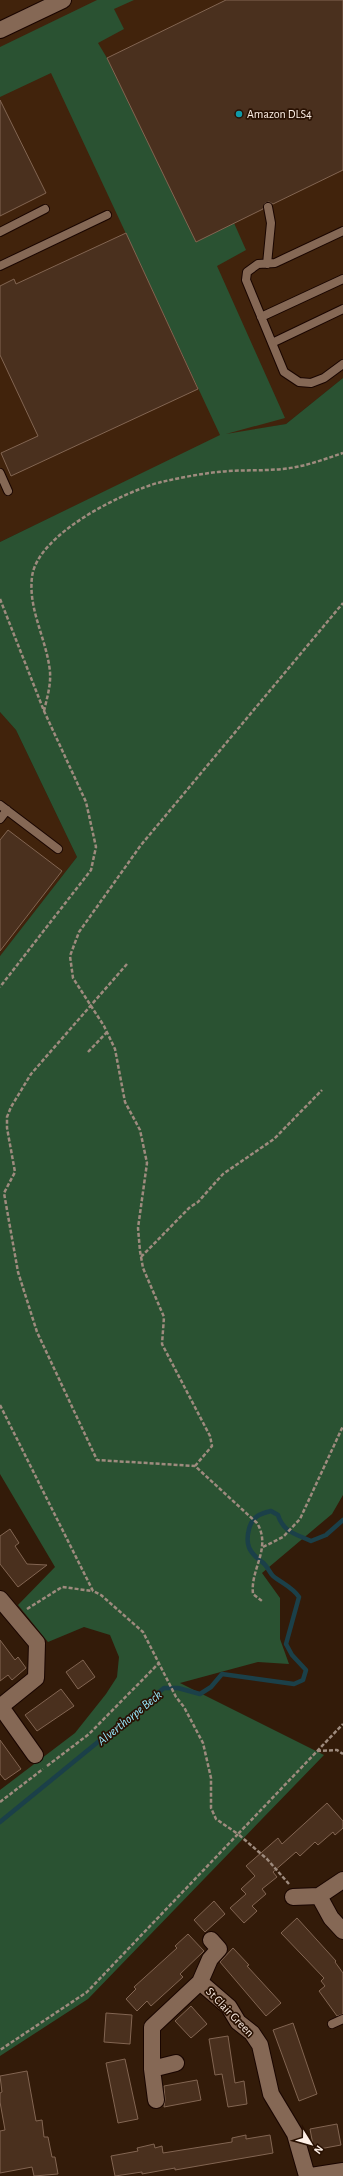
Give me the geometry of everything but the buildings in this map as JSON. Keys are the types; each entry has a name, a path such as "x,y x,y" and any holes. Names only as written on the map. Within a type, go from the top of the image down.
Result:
{"street":[{"path":"0,30 46,4 62,0"},
{"path":"0,1600 37,1643 36,1678 0,1707 35,1755"},
{"path":"297,1897 319,1896 343,1880"},
{"path":"319,1896 331,1918 343,1931"},
{"name":"St Clair Green","path":"156,2100 152,2069 152,2027 200,1982 210,1959 219,1949 211,1940"},
{"name":"St Clair Green","path":"200,1982 229,2007 238,2022 252,2033 260,2045 271,2094 295,2134 307,2176"},
{"path":"152,2069 176,2063"},
{"path":"311,2176 343,2171"}],"lane":[{"path":"267,264 271,223 268,207"},
{"path":"0,232 45,209"},
{"path":"0,266 108,215"},
{"path":"343,231 275,263 258,264 247,272 246,280 284,372 299,382 311,382 324,378 343,364"},
{"path":"261,317 343,279"},
{"path":"272,343 343,309"},
{"path":"0,473 8,491"},
{"path":"0,819 3,807 58,849"},
{"path":"332,2024 343,2019"}],"path":[{"path":"0,599 44,711 49,691 50,672 34,605 32,576 37,562 48,545 66,529 105,505 160,482 218,472 296,467 343,453"},
{"path":"195,1466 212,1446 210,1436 162,1344 164,1317 143,1268 138,1228 147,1163 140,1130 125,1102 115,1049 107,1032 73,978 70,968 70,956 79,932 167,813 343,603"},
{"path":"127,964 31,1074 11,1107 7,1117 7,1128 15,1172 4,1193 18,1272 37,1332 97,1460 195,1466 257,1523 263,1537 263,1547 262,1556 253,1581 253,1594 262,1601"},
{"path":"88,1052 107,1032"},
{"path":"141,1257 190,1207 198,1202 223,1174 274,1138 322,1090"},
{"path":"0,1405 93,1591"},
{"path":"263,1547 283,1537 300,1519 343,1426"},
{"path":"14,1616 62,1587 93,1591 101,1595 143,1632 158,1664 176,1697 192,1721 203,1743 211,1778 211,1808 216,1819 238,1834 267,1859 297,1897"},
{"path":"0,1802 89,1734 158,1664"},
{"path":"0,2050 87,1992 343,1724"},
{"path":"317,1751 337,1750 343,1754"}],"shaded area":[{"path":"0,0 343,0 343,378 286,424 220,436 0,542"},
{"path":"0,712 16,730 77,857 0,956"}],"green space":[{"path":"97,0 134,0 114,9 124,29 98,43 107,58 196,241 234,223 246,250 217,266 285,418 226,434 286,424 343,378 343,1495 332,1514 262,1573 280,1598 280,1639 289,1664 258,1662 180,1683 324,1755 88,1999 0,2056 0,1790 75,1733 106,1694 117,1677 119,1657 110,1635 84,1627 48,1642 18,1605 55,1567 0,1474 0,956 77,857 16,730 0,712 0,542 220,435 51,73 0,97 0,47"}],"waterway":[{"name":"Alverthorpe Beck","path":"0,1822 164,1688 178,1688 200,1694 211,1687 222,1674 294,1684 303,1680 306,1670 292,1655 286,1644 299,1597 290,1588 273,1576 265,1565 251,1551 248,1544 249,1529 254,1519 263,1513 271,1511 278,1515 280,1521 287,1529 311,1541 326,1535 343,1520"}],"place":[{"name":"Amazon DLS4","path":"239,114"}]}
